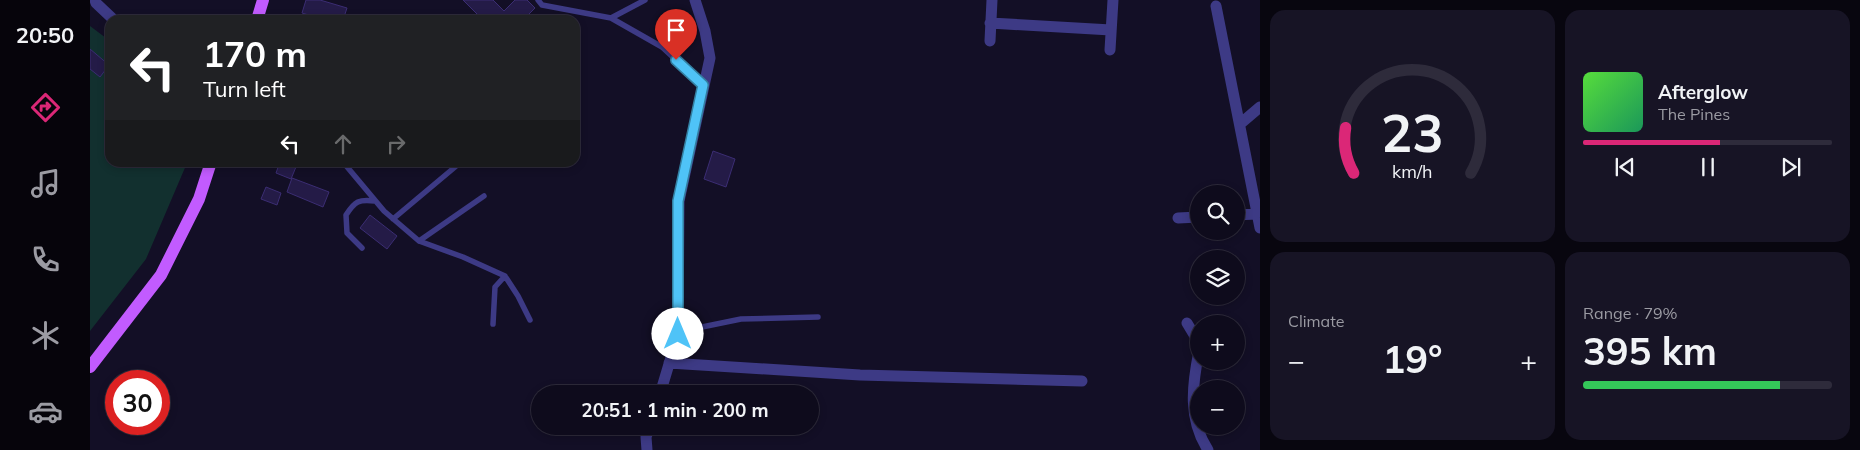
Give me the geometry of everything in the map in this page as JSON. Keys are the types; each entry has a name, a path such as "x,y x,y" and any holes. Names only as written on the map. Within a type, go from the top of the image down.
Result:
{"main road":[{"path":"258,15 263,0"},
{"path":"90,368 161,275 198,198 209,167"}],"street":[{"path":"95,0 110,15"},
{"path":"663,385 678,334 678,201 710,58 706,31 695,0"},
{"path":"990,41 992,0"},
{"path":"1110,50 1113,0"},
{"path":"1216,6 1260,228"},
{"path":"990,23 1111,30"},
{"path":"1240,124 1260,108"},
{"path":"1245,215 1256,214"},
{"path":"1178,218 1190,217"},
{"path":"1187,323 1190,328"},
{"path":"669,363 860,375 1082,381"},
{"path":"1196,370 1192,398 1195,420 1201,438 1208,450"},
{"path":"647,435 647,450"}],"lane":[{"path":"538,0 542,5 612,18 662,48 703,85"},
{"path":"612,18 645,0"},
{"path":"346,167 375,201 420,241 463,257 505,276 530,320"},
{"path":"393,219 456,167"},
{"path":"420,241 484,196"},
{"path":"362,248 347,233 346,215 353,204 362,199 375,201"},
{"path":"493,324 495,286 505,276"},
{"path":"678,334 741,319 818,318"}],"green space":[{"path":"90,26 105,37 105,167 185,167 146,259 90,331"}],"building":[{"path":"306,0 320,0 347,8 345,15 309,15 302,13"},
{"path":"463,0 493,0 504,11 515,0 527,0 535,8 528,15 478,15"},
{"path":"90,49 105,62 105,70 100,77 90,69"},
{"path":"713,151 735,159 726,187 704,179"},
{"path":"278,167 296,167 291,179 276,173"},
{"path":"292,178 329,192 323,207 287,192"},
{"path":"266,187 281,193 277,205 261,199"},
{"path":"370,215 397,236 387,249 360,228"}],"route":[{"path":"676,60 703,85 678,201 678,334"}]}
